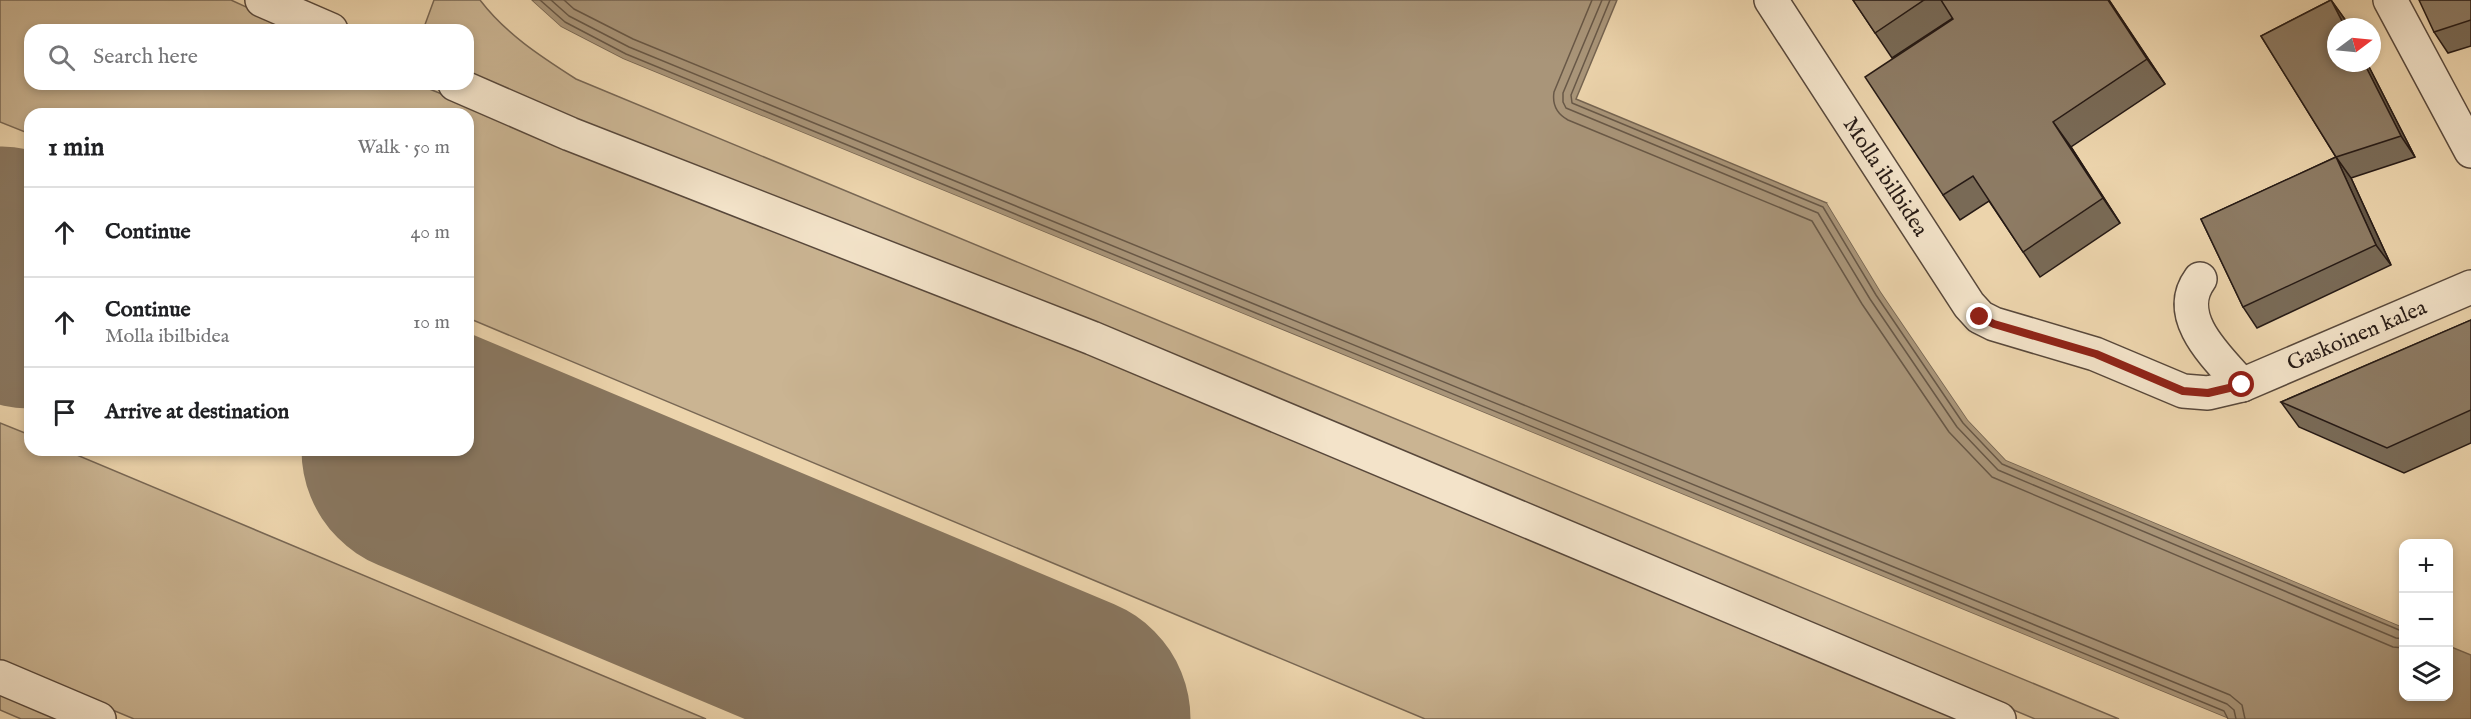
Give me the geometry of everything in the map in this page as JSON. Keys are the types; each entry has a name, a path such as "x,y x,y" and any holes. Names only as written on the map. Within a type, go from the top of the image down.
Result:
{"street":[{"path":"262,0 317,24"},
{"name":"Molla ibilbidea","path":"1771,0 1969,305 1980,317 1994,324 2096,354 2183,391 2208,393 2242,385"},
{"path":"2390,0 2471,151"},
{"path":"469,90 570,134 1103,342 1999,719"},
{"path":"2200,279 2191,304 2195,323 2219,358 2242,385"},
{"name":"Gaskoinen kalea","path":"2242,385 2471,287"},
{"path":"0,677 99,719"}],"shaded area":[{"path":"0,0 231,0 283,24 24,24 24,90 432,90 1612,564 1979,719 1425,719 474,321 474,108 24,108 24,132 0,122"},
{"path":"434,0 480,0 512,34 576,79 2119,719 2035,719 474,82 474,24 425,24"},
{"path":"0,423 24,433 24,456 79,456 706,719 134,719 0,663"},
{"path":"0,688 74,719 21,719 0,710"}],"water":[{"path":"531,0 1617,0 1576,99 1827,203 1881,292 1968,420 2006,460 2399,625 2399,701 2453,701 2453,648 2471,655 2471,719 2229,719 623,59 561,27"}],"pier":[{"path":"528,0 531,0 561,27 623,59 2229,719 2221,719 622,62 559,30"},
{"path":"1827,203 1832,204 1884,290 1971,418 2008,457 2399,621 2399,625 2006,460 1968,420 1881,292"}],"building":[{"path":"1853,0 1924,0 1875,33"},
{"path":"1941,0 2108,0 2147,59 2053,122 2103,198 2023,252 1973,176 1943,195 1865,77 1953,19"},
{"path":"2331,0 2340,18 2327,18 2327,72 2369,72 2401,136 2336,157 2261,36"},
{"path":"2419,0 2471,0 2471,20 2434,32"},
{"path":"2336,157 2376,245 2243,307 2201,219"},
{"path":"2471,320 2471,410 2387,448 2281,402"}],"runway":[{"path":"0,271 24,281"},
{"path":"440,456 1066,719"}],"route":[{"path":"1980,317 1994,324 2096,354 2183,391 2196,394 2208,393 2242,385"}]}
